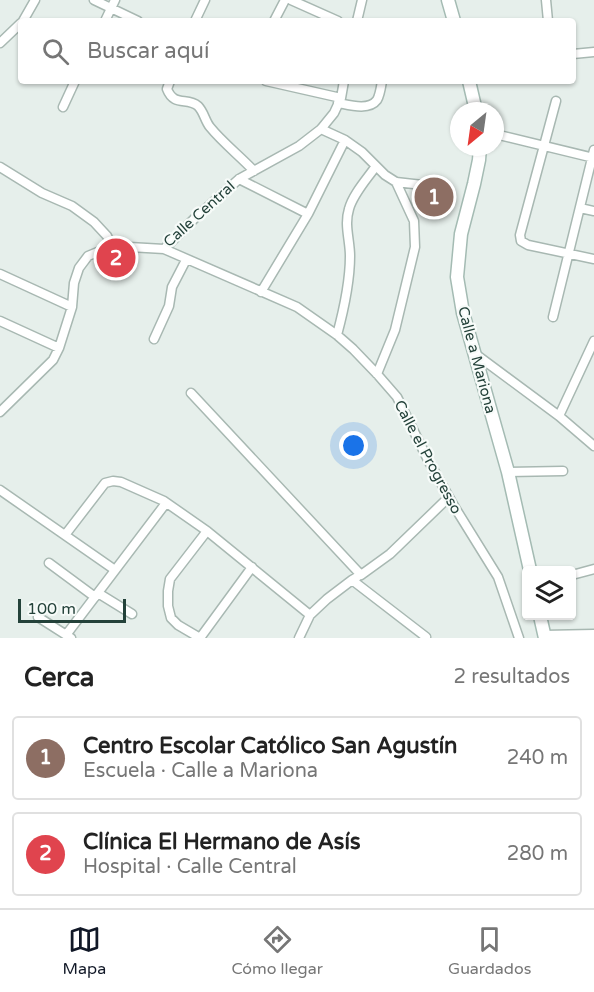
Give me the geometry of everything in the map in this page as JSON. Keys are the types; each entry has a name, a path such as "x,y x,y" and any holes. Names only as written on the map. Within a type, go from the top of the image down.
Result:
{"main road":[{"path":"448,0 453,18"},
{"path":"470,84 474,102"},
{"name":"Calle a Mariona","path":"479,156 461,234 457,278 463,313 508,472 529,566"},
{"path":"541,620 544,636"}],"street":[{"path":"24,18 35,0"},
{"path":"94,0 113,4 134,18"},
{"path":"196,18 205,0"},
{"path":"276,18 285,0"},
{"path":"291,0 331,18"},
{"path":"358,18 362,0"},
{"path":"546,0 548,18"},
{"path":"106,18 113,4"},
{"path":"0,43 18,26"},
{"path":"576,54 594,52"},
{"path":"63,107 74,84"},
{"path":"169,84 167,89 169,94 175,100 194,104 200,108 208,125 254,171"},
{"path":"278,84 357,106 370,106 376,102 381,84"},
{"name":"Calle Central","path":"0,412 53,360 72,307 74,283 79,268 88,256 112,246 164,249 239,179 299,147 321,129 334,113 343,84"},
{"path":"556,101 520,235 521,241 528,245 594,259"},
{"path":"321,129 345,140 362,152 385,175 396,182 440,187"},
{"path":"504,136 593,155 553,317"},
{"path":"261,292 308,214 345,140"},
{"path":"338,335 348,292 350,254 346,222 349,208 376,166"},
{"path":"1,170 42,193 72,206 94,222 112,246"},
{"path":"239,179 308,214"},
{"path":"377,374 395,330 415,247 414,221 396,182"},
{"path":"580,208 594,211"},
{"name":"Calle el Progresso","path":"164,249 297,307 338,335 377,374 397,397 428,460 498,576 519,638"},
{"path":"154,339 169,306 172,287 186,260"},
{"path":"0,274 72,307"},
{"path":"0,321 59,348"},
{"path":"559,416 591,359 594,341"},
{"path":"474,353 559,416 594,446"},
{"path":"190,393 361,575"},
{"path":"508,472 563,471"},
{"path":"65,535 105,483 113,480 122,482 166,503 207,531 310,615"},
{"path":"0,490 115,570"},
{"path":"299,638 310,615 327,599 390,554 449,497"},
{"path":"38,617 69,637 115,570 166,503"},
{"path":"207,531 170,579 168,606 171,618 178,625 200,638 252,567"},
{"path":"49,563 97,595 132,614"},
{"path":"576,574 594,569"},
{"path":"352,580 426,637"},
{"path":"544,636 594,634"}],"place":[{"name":"Centro Escolar Católico San Agustín","path":"434,197"},
{"name":"Clínica El Hermano de Asís","path":"116,258"}]}
